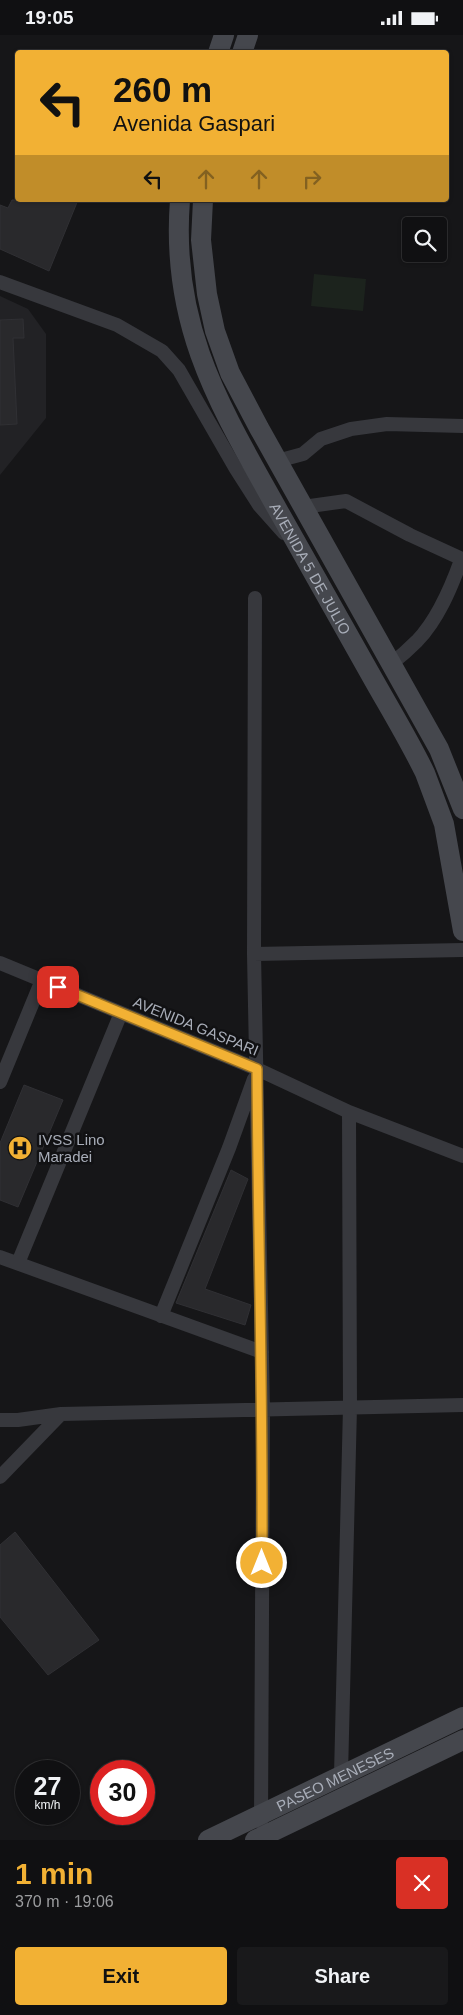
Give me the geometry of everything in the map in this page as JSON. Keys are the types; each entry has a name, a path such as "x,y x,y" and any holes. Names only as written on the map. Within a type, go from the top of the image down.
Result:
{"street":[{"path":"219,50 224,35"},
{"path":"243,50 248,35"},
{"name":"AVENIDA 5 DE JULIO","path":"180,202 179,241 182,280 189,319 200,359 228,418 418,759 432,790 448,840 463,931"},
{"name":"AVENIDA 5 DE JULIO","path":"203,202 202,259 207,294 215,331 230,373 277,461 439,749 463,809"},
{"path":"0,282 117,325 162,351 179,370 259,505 307,560"},
{"path":"277,461 303,453 321,439 351,429 387,424 463,426"},
{"path":"303,507 346,501 410,535 462,559 452,585 434,619 418,640 391,664"},
{"path":"255,598 254,954 263,1409 261,1814 258,1839"},
{"path":"254,954 463,950"},
{"name":"AVENIDA GASPARI","path":"0,963 257,1069 349,1112 463,1156"},
{"path":"0,1082 42,980"},
{"path":"18,1263 121,1013"},
{"path":"161,1316 229,1148 257,1069"},
{"path":"341,1775 350,1407 349,1112"},
{"path":"0,1257 262,1352"},
{"path":"0,1420 18,1420 61,1414 463,1405"},
{"path":"0,1477 61,1414"},
{"name":"PASEO MENESES","path":"208,1840 463,1717"},
{"name":"PASEO MENESES","path":"258,1839 463,1740"}],"shaded area":[{"path":"314,274 366,279 363,311 311,306"},
{"path":"0,296 28,309 46,334 46,418 0,475"}],"building":[{"path":"12,200 15,200 15,202 77,202 49,271 0,249 0,205 8,208"},
{"path":"23,319 24,338 13,338 17,424 0,425 0,320"},
{"path":"24,1085 63,1100 18,1207 0,1200 0,1143"},
{"path":"231,1170 248,1179 205,1289 251,1305 245,1325 176,1303"},
{"path":"15,1532 99,1640 48,1675 0,1617 0,1545"}],"place":[{"name":"IVSS Lino Maradei","path":"20,1148"}],"route":[{"path":"58,987 257,1069 258,1220 263,1409 262,1563"}]}
